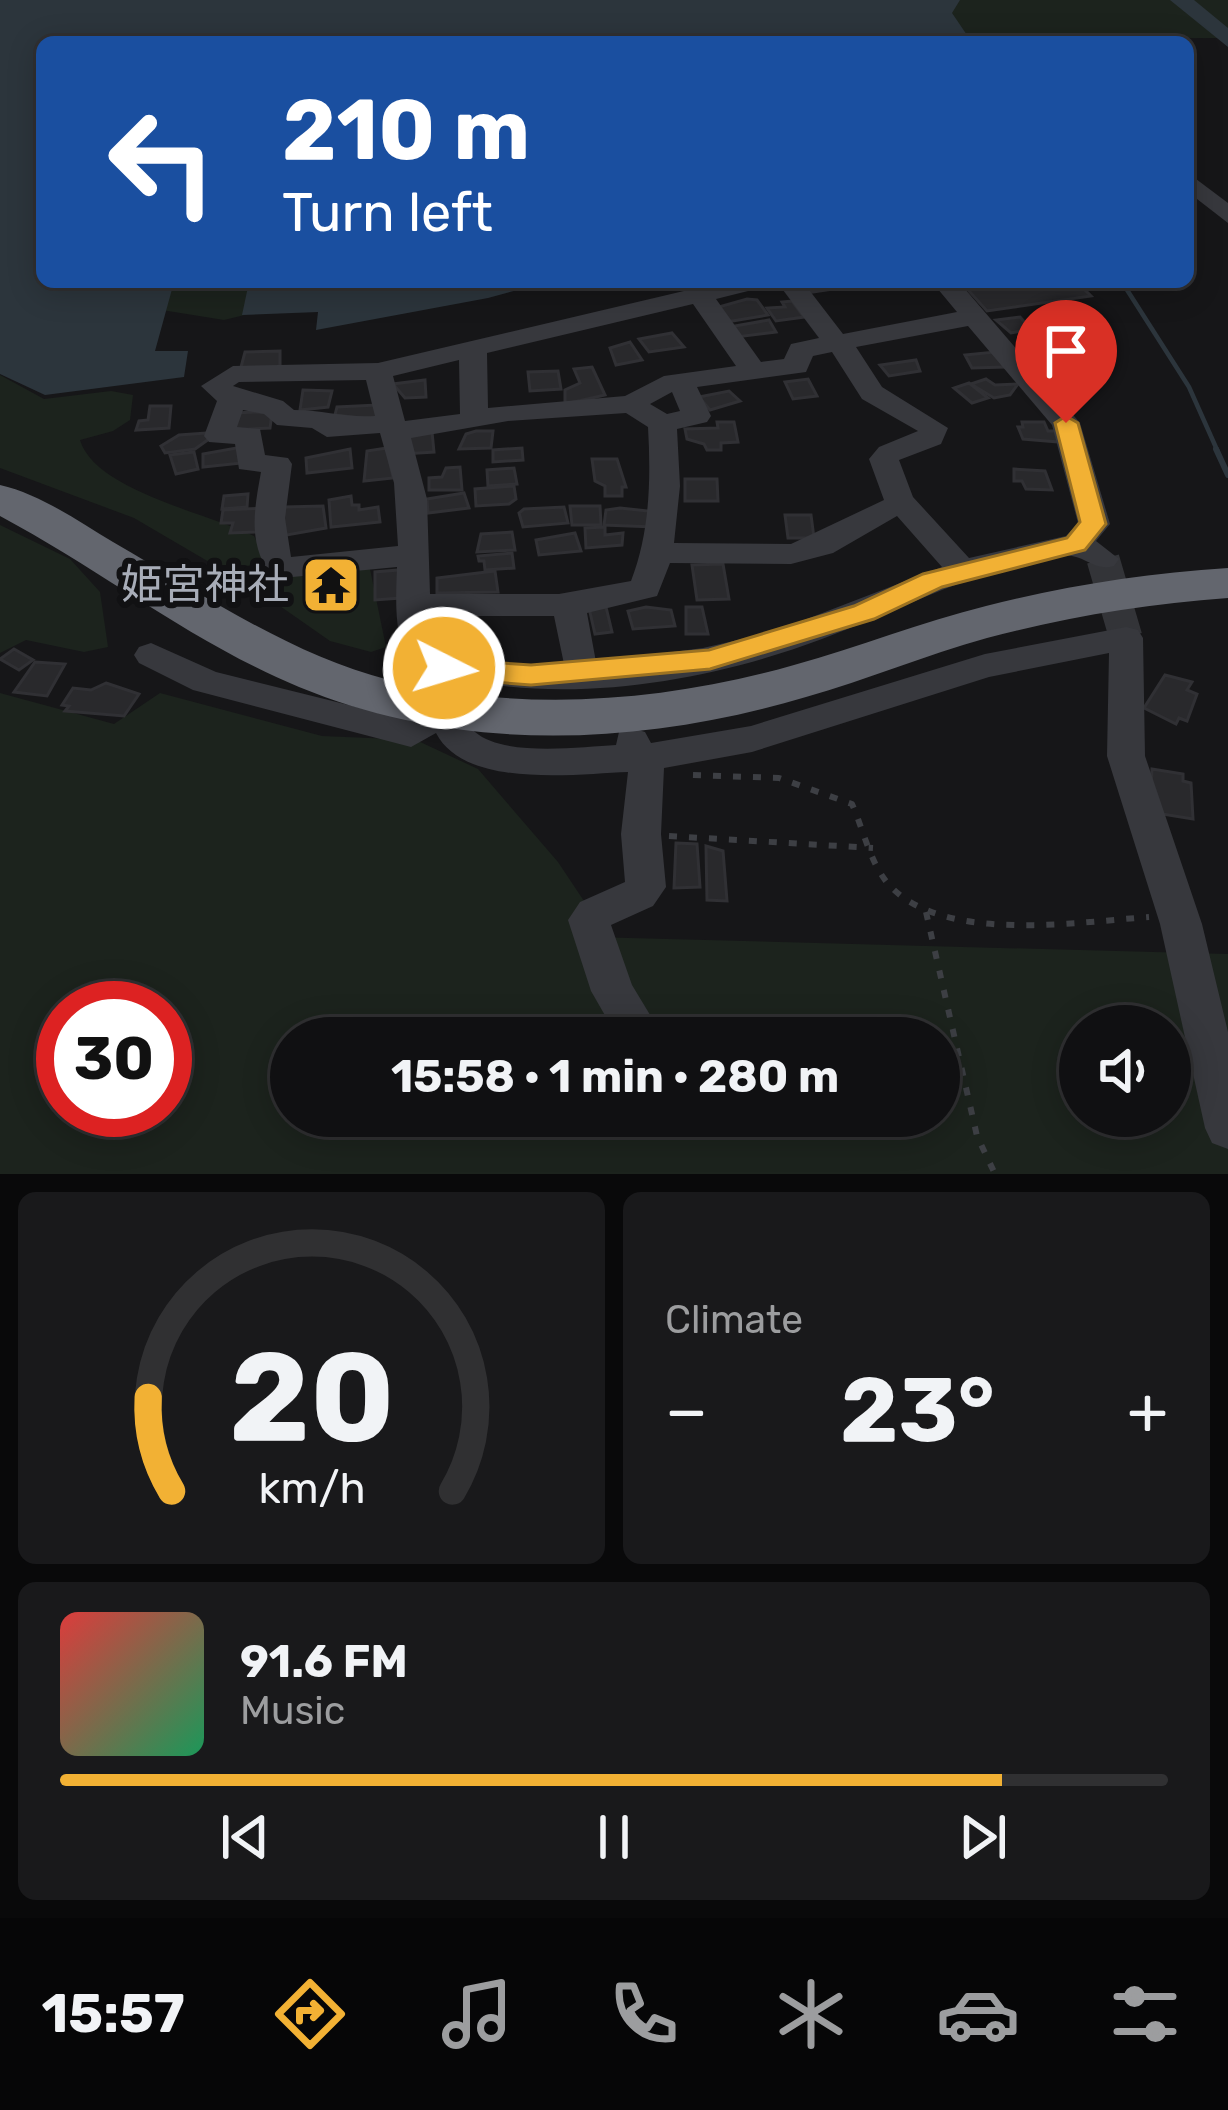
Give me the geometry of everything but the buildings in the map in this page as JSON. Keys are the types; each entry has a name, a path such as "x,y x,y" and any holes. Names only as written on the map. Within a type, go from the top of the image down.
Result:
{"highway":[{"path":"0,498 277,655 339,682 443,709 512,718 616,721 752,693 1009,616 1089,600 1223,584"}],"street":[{"path":"1194,185 1228,216"},
{"path":"733,288 378,371 233,374 215,386 232,399 273,406 287,419 322,419 327,428 435,428 508,412 632,404 649,391 674,382 682,385 796,366 801,350 976,316"},
{"path":"795,288 872,393 933,428 931,438 884,459 903,504 963,571"},
{"path":"616,721 734,655 864,613 963,571 1090,551 1094,524 1066,423 950,288"},
{"path":"700,297 755,374"},
{"path":"473,350 474,419"},
{"path":"378,371 412,498 412,605 423,658 444,668 531,675 616,721 752,739 985,666 1126,638 1126,756 1178,916 1228,1128"},
{"path":"632,404 662,424 697,416 682,385"},
{"path":"232,399 218,436 250,435 250,463 278,464 268,528 272,557 282,568 412,555"},
{"path":"412,605 568,602 633,594 645,588 664,502 662,424"},
{"path":"656,553 786,555 830,542 884,508 903,504"},
{"path":"568,602 616,721 641,835 646,887 634,903 594,913 589,920 613,991 629,1017"},
{"path":"151,655 205,681 411,734 443,709"}],"path":[{"path":"616,721 853,804 890,887 926,912 1003,923 1178,916"},
{"path":"641,835 873,848"},
{"path":"926,912 977,1136 995,1174"}],"shaded area":[{"path":"0,0 1228,0 1228,38 36,36 36,288 356,288 224,320 0,284"},
{"path":"0,0 960,0 952,13 968,36 36,36 36,288 172,288 155,351 188,351 184,377 45,395 0,374"},
{"path":"248,288 525,288 316,330 318,312 242,315"},
{"path":"0,375 44,399 111,391 133,395 130,420 113,431 80,440 90,458 130,487 254,536 262,551 260,564 280,575 370,569 386,647 371,652 330,641 257,590 134,518 0,468"},
{"path":"0,525 70,559 100,592 108,647 84,652 26,640 0,653"},
{"path":"0,693 114,724 160,693 322,736 416,740 478,769 558,862 584,901 591,937 1228,954 1228,1174 0,1174"}],"waterway":[{"path":"1181,0 1228,40"},
{"path":"1126,288 1189,387 1218,452"},
{"path":"1216,449 1228,475"}],"tunnel":[{"path":"1103,559 1126,638"}],"place":[{"name":"姫宮神社","path":"331,585"}],"route":[{"path":"444,668 531,675 710,660 864,613 933,580 1076,544 1094,524 1066,423"}]}
